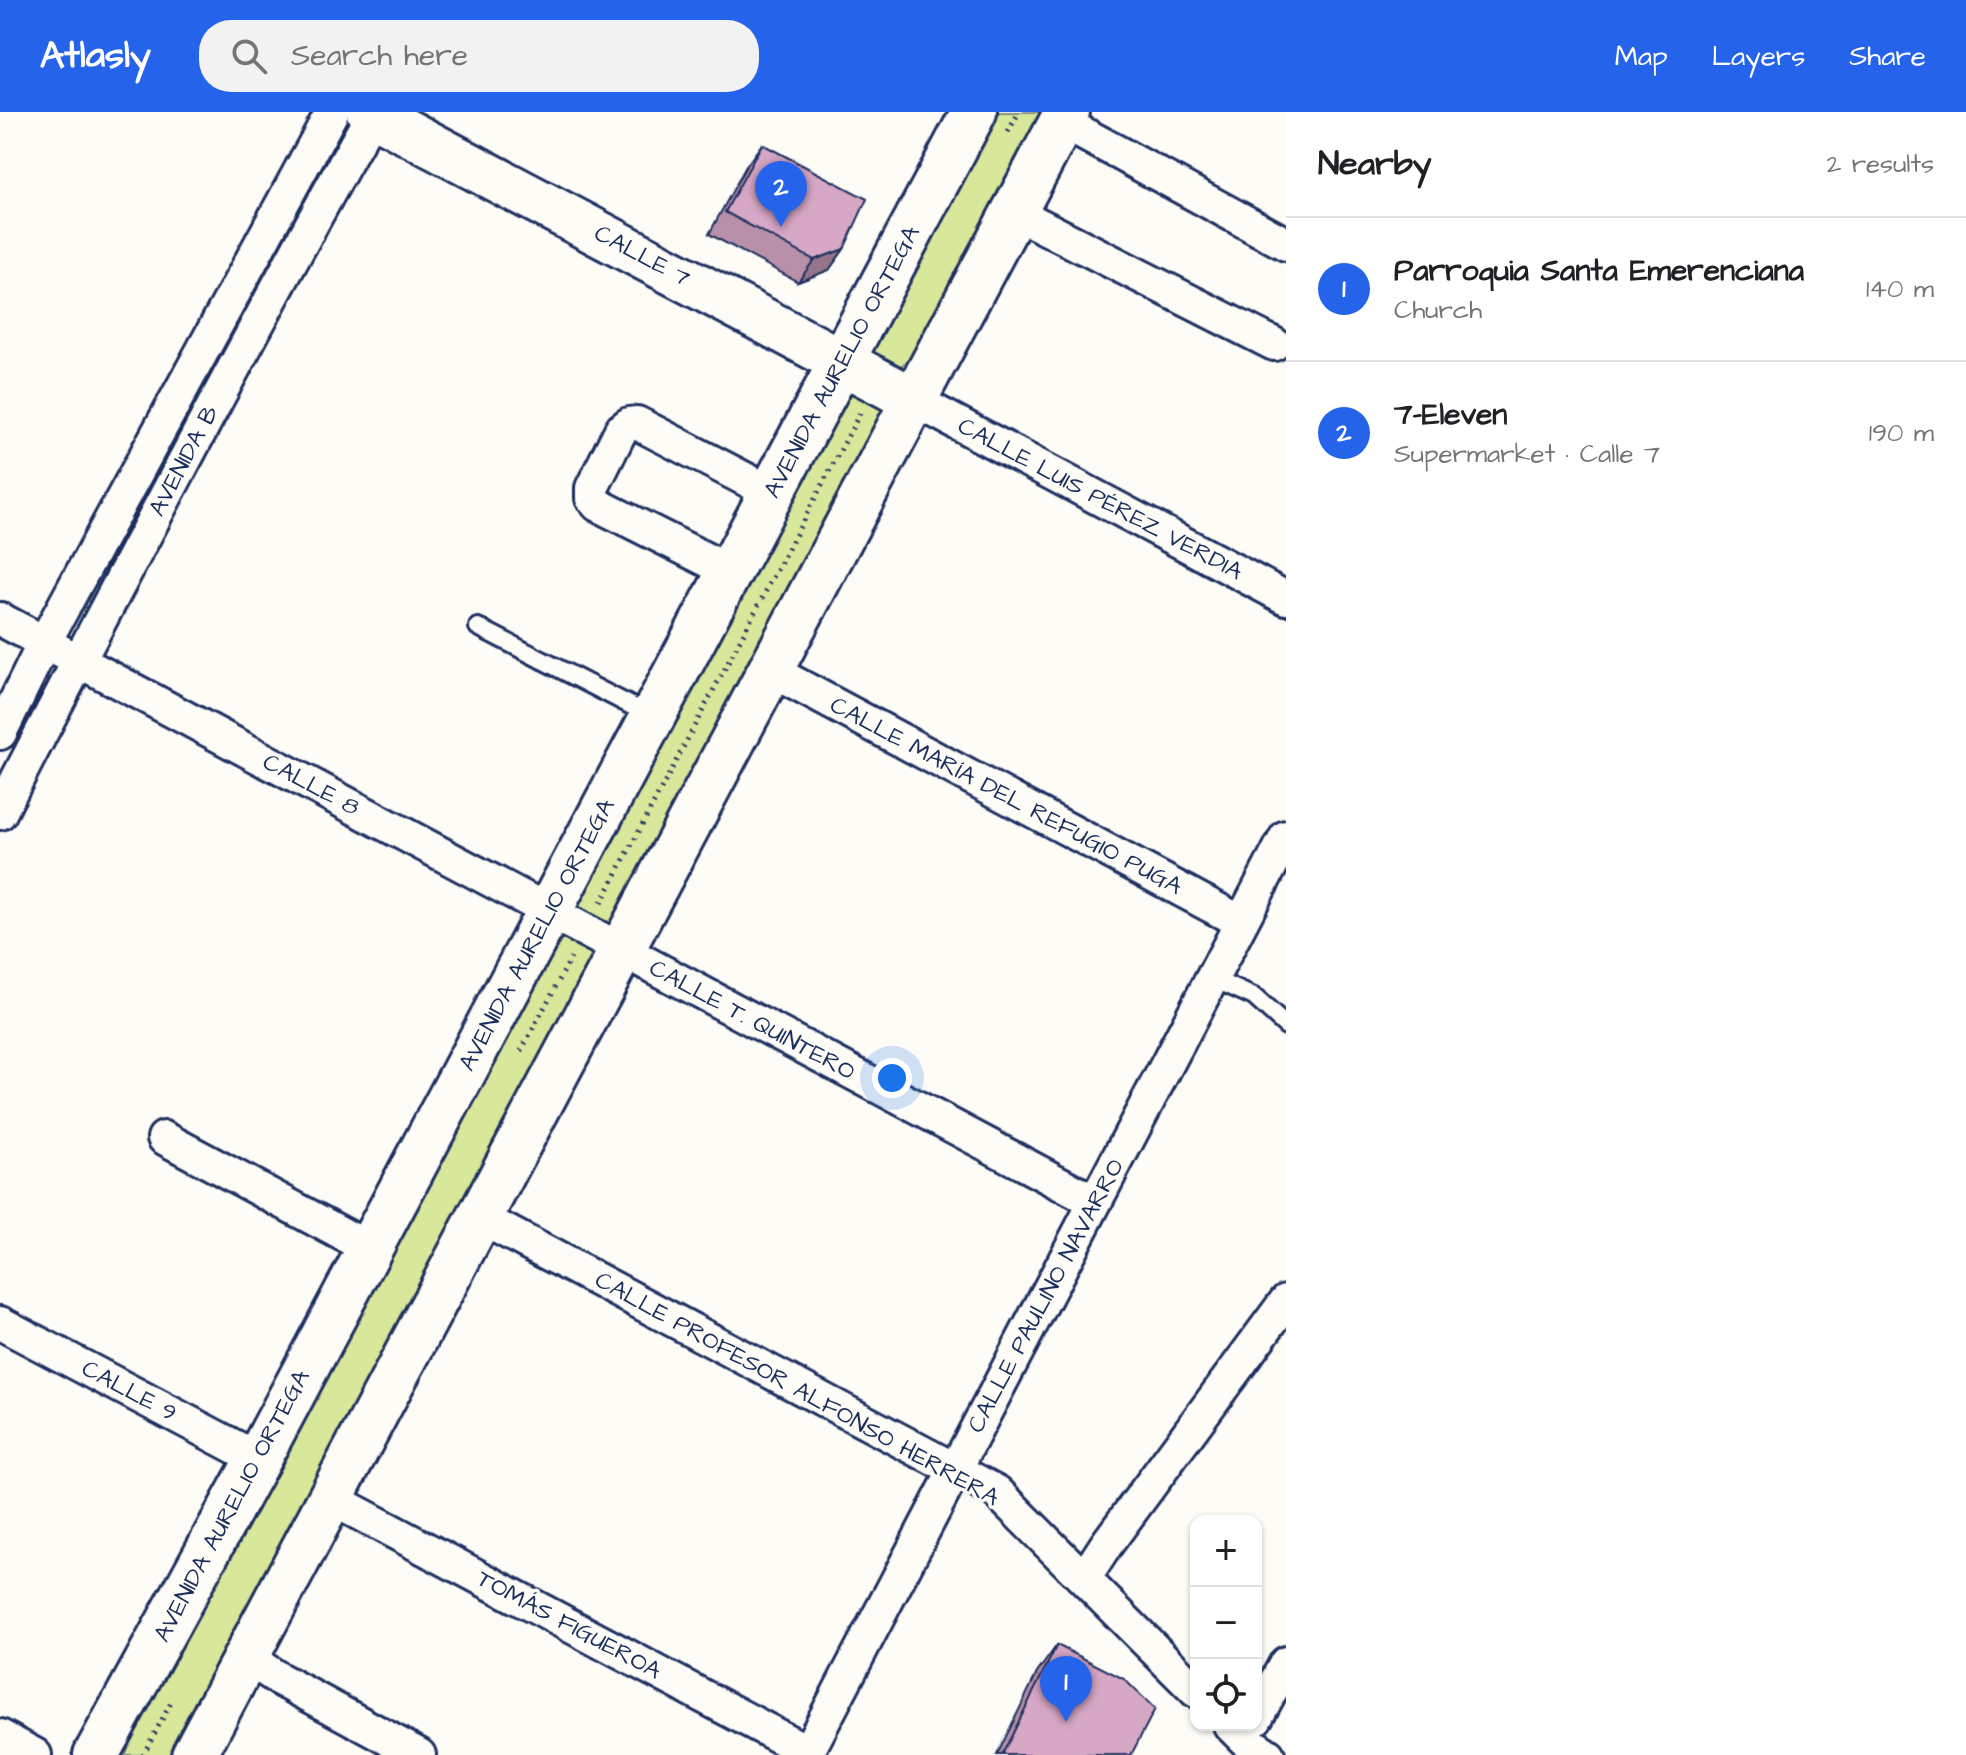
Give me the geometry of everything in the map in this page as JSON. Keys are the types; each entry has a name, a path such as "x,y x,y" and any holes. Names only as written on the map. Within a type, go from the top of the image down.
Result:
{"main road":[{"name":"CALLE 7","path":"362,112 914,400"},
{"name":"AVENIDA AURELIO ORTEGA","path":"96,1755 258,1459 974,112"},
{"path":"194,1755 1064,117"}],"street":[{"name":"AVENIDA B","path":"0,733 44,643 168,414 362,112"},
{"name":"AVENIDA B","path":"0,813 341,169 362,112"},
{"path":"1064,117 1286,244"},
{"path":"1014,212 1274,344"},
{"name":"CALLE LUIS PÉREZ VERDIA","path":"914,400 1277,589"},
{"path":"168,414 200,432"},
{"path":"731,572 598,505 592,498 592,488 621,430 637,423 772,493"},
{"name":"CALLE 8","path":"0,619 622,950"},
{"name":"CALLE MARÍA DEL REFUGIO PUGA","path":"770,670 1241,922"},
{"name":"CALLE PAULINO NAVARRO","path":"807,1754 1286,837"},
{"name":"CALLE T. QUINTERO","path":"622,950 1095,1202"},
{"path":"164,1138 370,1249"},
{"name":"CALLE PROFESOR ALFONSO HERRERA","path":"479,1217 997,1492 1190,1685"},
{"path":"1084,1579 1286,1301"},
{"name":"CALLE 9","path":"0,1323 258,1459"},
{"name":"TOMÁS FIGUEROA","path":"330,1498 807,1754"},
{"path":"246,1657 279,1679 419,1755"},
{"path":"1247,1736 1286,1663"},
{"path":"0,1736 35,1755"}],"lane":[{"path":"478,627 653,717"},
{"path":"1212,978 1254,997 1286,1026"}],"green space":[{"path":"977,112 1042,112 913,357 894,371 858,354"},
{"path":"842,366 893,416 185,1755 100,1755"}],"building":[{"path":"762,144 867,199 844,249 814,260 725,212"},
{"path":"1057,1645 1124,1679 1155,1709 1131,1755 1003,1753"}],"place":[{"name":"7-Eleven","path":"781,227"},
{"name":"Parroquia Santa Emerenciana","path":"1066,1722"}]}
